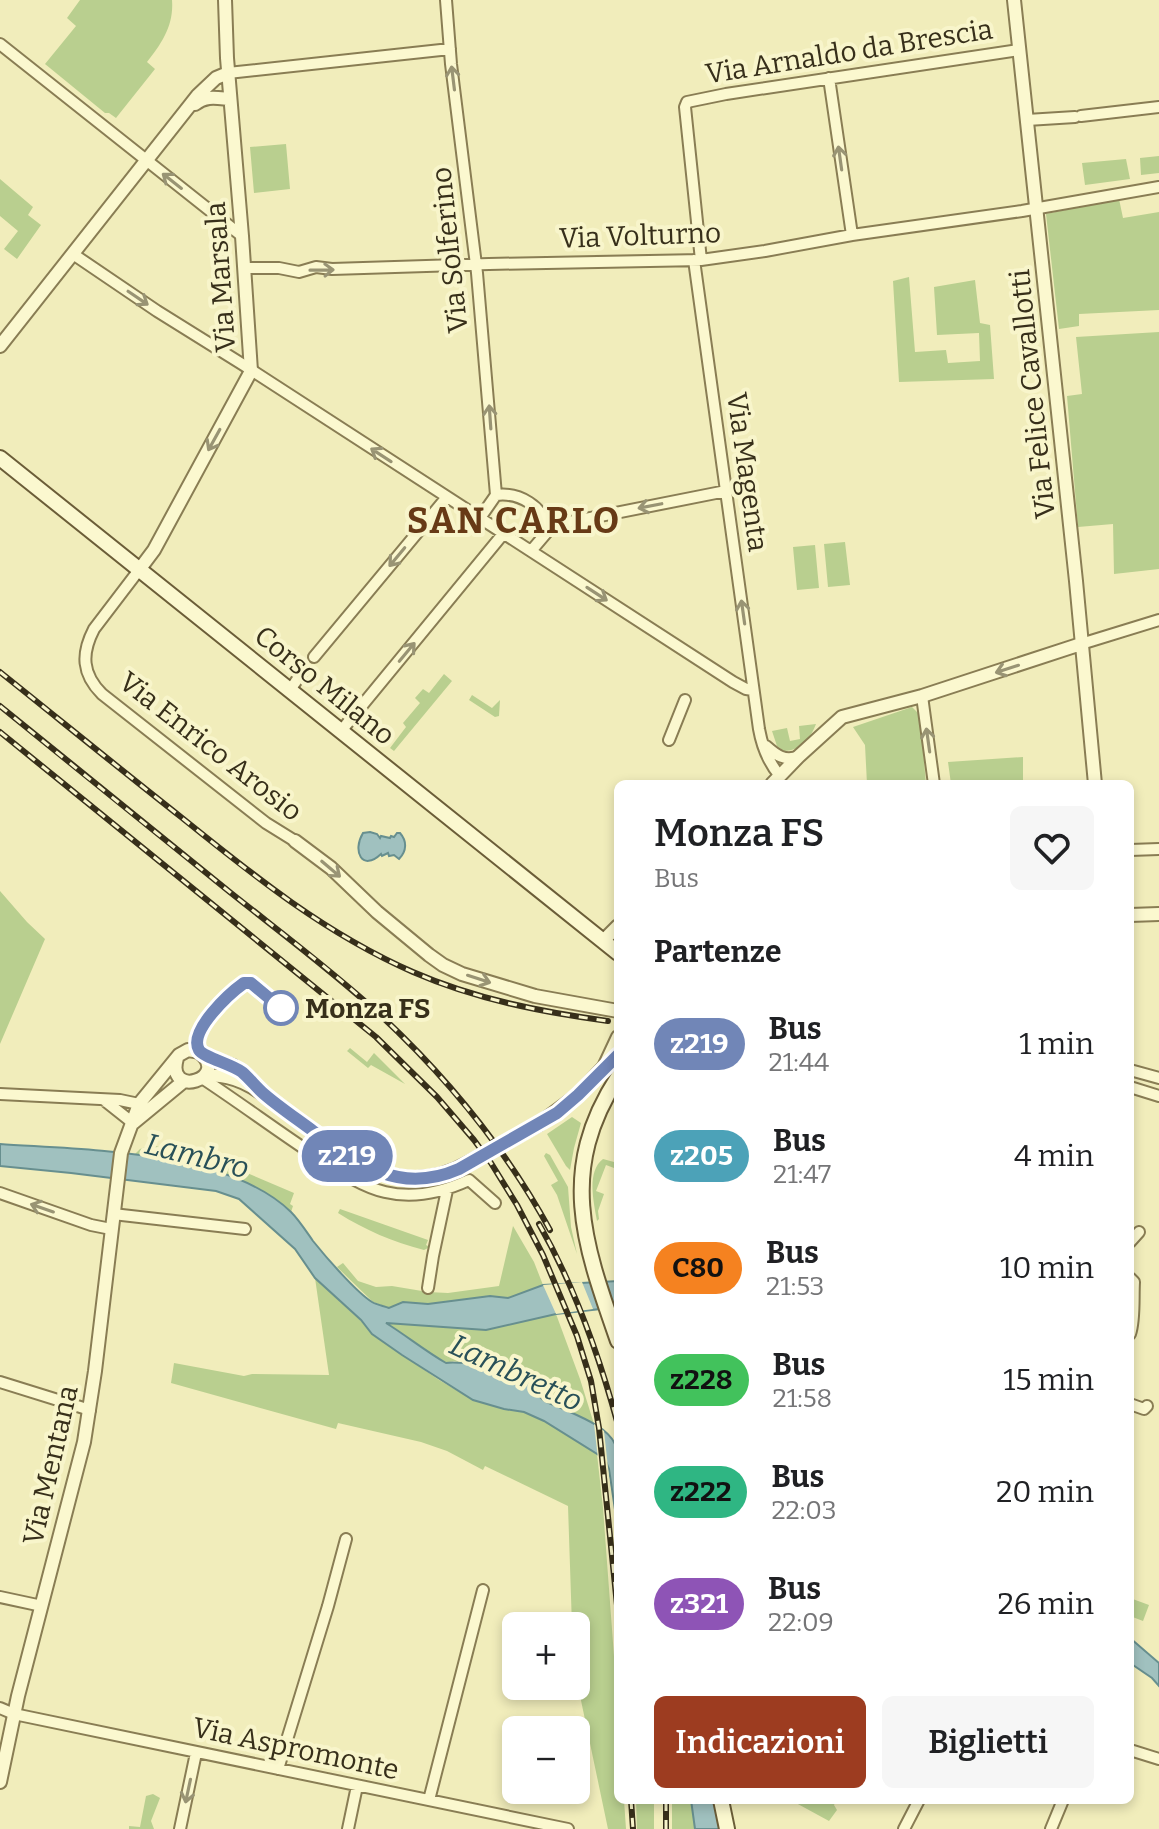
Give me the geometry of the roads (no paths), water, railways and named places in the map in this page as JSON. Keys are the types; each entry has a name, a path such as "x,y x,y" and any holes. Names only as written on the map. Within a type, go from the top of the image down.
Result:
{"main road":[{"name":"Corso Milano","path":"0,458 614,950"},
{"path":"614,1084 601,1106 587,1142 582,1172 582,1212 597,1281 614,1330"},
{"path":"722,1804 727,1829"}],"street":[{"name":"Via Marsala","path":"139,570 154,550 251,371 225,0"},
{"name":"Via Solferino","path":"446,0 476,265 496,495"},
{"name":"Via Felice Cavallotti","path":"1014,0 1075,566 1095,780"},
{"path":"0,44 242,236"},
{"path":"0,346 208,83 228,73 450,49"},
{"name":"Via Arnaldo da Brescia","path":"687,102 1019,50"},
{"path":"829,78 852,235"},
{"path":"189,109 207,97 230,99"},
{"name":"Via Magenta","path":"687,102 698,260 726,491 761,737 776,780"},
{"path":"1027,120 1159,107"},
{"name":"Via Volturno","path":"244,268 279,268 299,272 316,267 698,260 1036,209 1159,187"},
{"path":"73,254 733,682 753,690"},
{"path":"531,551 548,531 564,523 726,491"},
{"path":"480,518 496,495 510,494 525,500 543,515 548,531"},
{"path":"314,657 447,497"},
{"path":"341,731 503,534"},
{"name":"Via Enrico Arosio","path":"139,570 89,639 86,658 88,675 102,694 235,800 331,868 429,955 452,969 535,996 614,1010"},
{"path":"776,780 842,717 922,696 1159,620"},
{"path":"290,690 301,674"},
{"path":"922,696 933,780"},
{"path":"669,740 685,700"},
{"path":"765,746 790,760 799,756"},
{"path":"1134,850 1159,849"},
{"path":"1134,915 1159,914"},
{"path":"603,941 614,930"},
{"path":"604,1067 614,1046"},
{"path":"144,1108 177,1058 183,1052 197,1051 233,1066 261,1092 363,1166 404,1179 427,1178 451,1172 539,1124 578,1095 614,1061"},
{"path":"203,1077 208,1067 205,1056"},
{"path":"177,1058 177,1073 184,1081"},
{"path":"1134,1071 1159,1078"},
{"path":"144,1108 184,1081 193,1082 203,1077 226,1075 261,1092"},
{"path":"203,1077 315,1156 370,1187 402,1194 430,1193 447,1190 469,1180 495,1203"},
{"path":"1134,1088 1159,1096"},
{"path":"0,1094 120,1100 144,1108"},
{"path":"104,1100 133,1123"},
{"name":"Via Mentana","path":"0,1782 14,1714 84,1442 121,1153 133,1123 144,1108"},
{"path":"428,1288 447,1190"},
{"path":"0,1193 111,1229"},
{"path":"113,1214 245,1229"},
{"path":"1134,1238 1139,1232"},
{"path":"0,1382 90,1410"},
{"path":"1134,1405 1144,1409 1147,1406"},
{"path":"278,1769 346,1539"},
{"path":"429,1800 483,1590"},
{"path":"0,1597 42,1606"},
{"name":"Via Aspromonte","path":"0,1708 14,1714 196,1753 568,1829"},
{"path":"1134,1751 1159,1759"},
{"path":"180,1829 196,1753"},
{"path":"348,1829 357,1786"},
{"path":"904,1829 917,1804"},
{"path":"1051,1829 1061,1804"}],"water":[{"path":"370,832 380,838 394,837 400,833 405,846 402,856 399,859 388,853 364,860 358,846 363,833"},
{"name":"Lambretto","path":"0,1144 153,1157 231,1176 264,1192 291,1212 358,1290 372,1302 389,1308 403,1302 428,1304 490,1296 508,1298 543,1285 614,1281 614,1307 556,1314 486,1330 386,1323 446,1363 482,1365 519,1372 544,1400 598,1426 614,1442 614,1503 605,1459 524,1412 473,1400 372,1334 315,1278 295,1249 239,1199 216,1191 0,1166"},
{"path":"1134,1641 1159,1663 1159,1686 1134,1666"},
{"path":"692,1804 715,1804 720,1829 695,1829"}],"railway":[{"path":"0,672 236,861 350,940 413,972 460,990 533,1009 608,1021"},
{"path":"0,706 377,1012 426,1061 472,1114 514,1170 550,1230"},
{"path":"0,732 376,1037 437,1097 491,1163 543,1255 577,1336 591,1381 599,1428 614,1576"},
{"path":"539,1224 585,1322 614,1411"},
{"path":"631,1804 633,1829"},
{"path":"666,1804 666,1829"}],"place":[{"name":"Monza FS","path":"281,1008"}],"district":[{"name":"SAN CARLO","path":"514,520"}],"water label":[{"name":"Lambro","path":"197,1156"}]}
